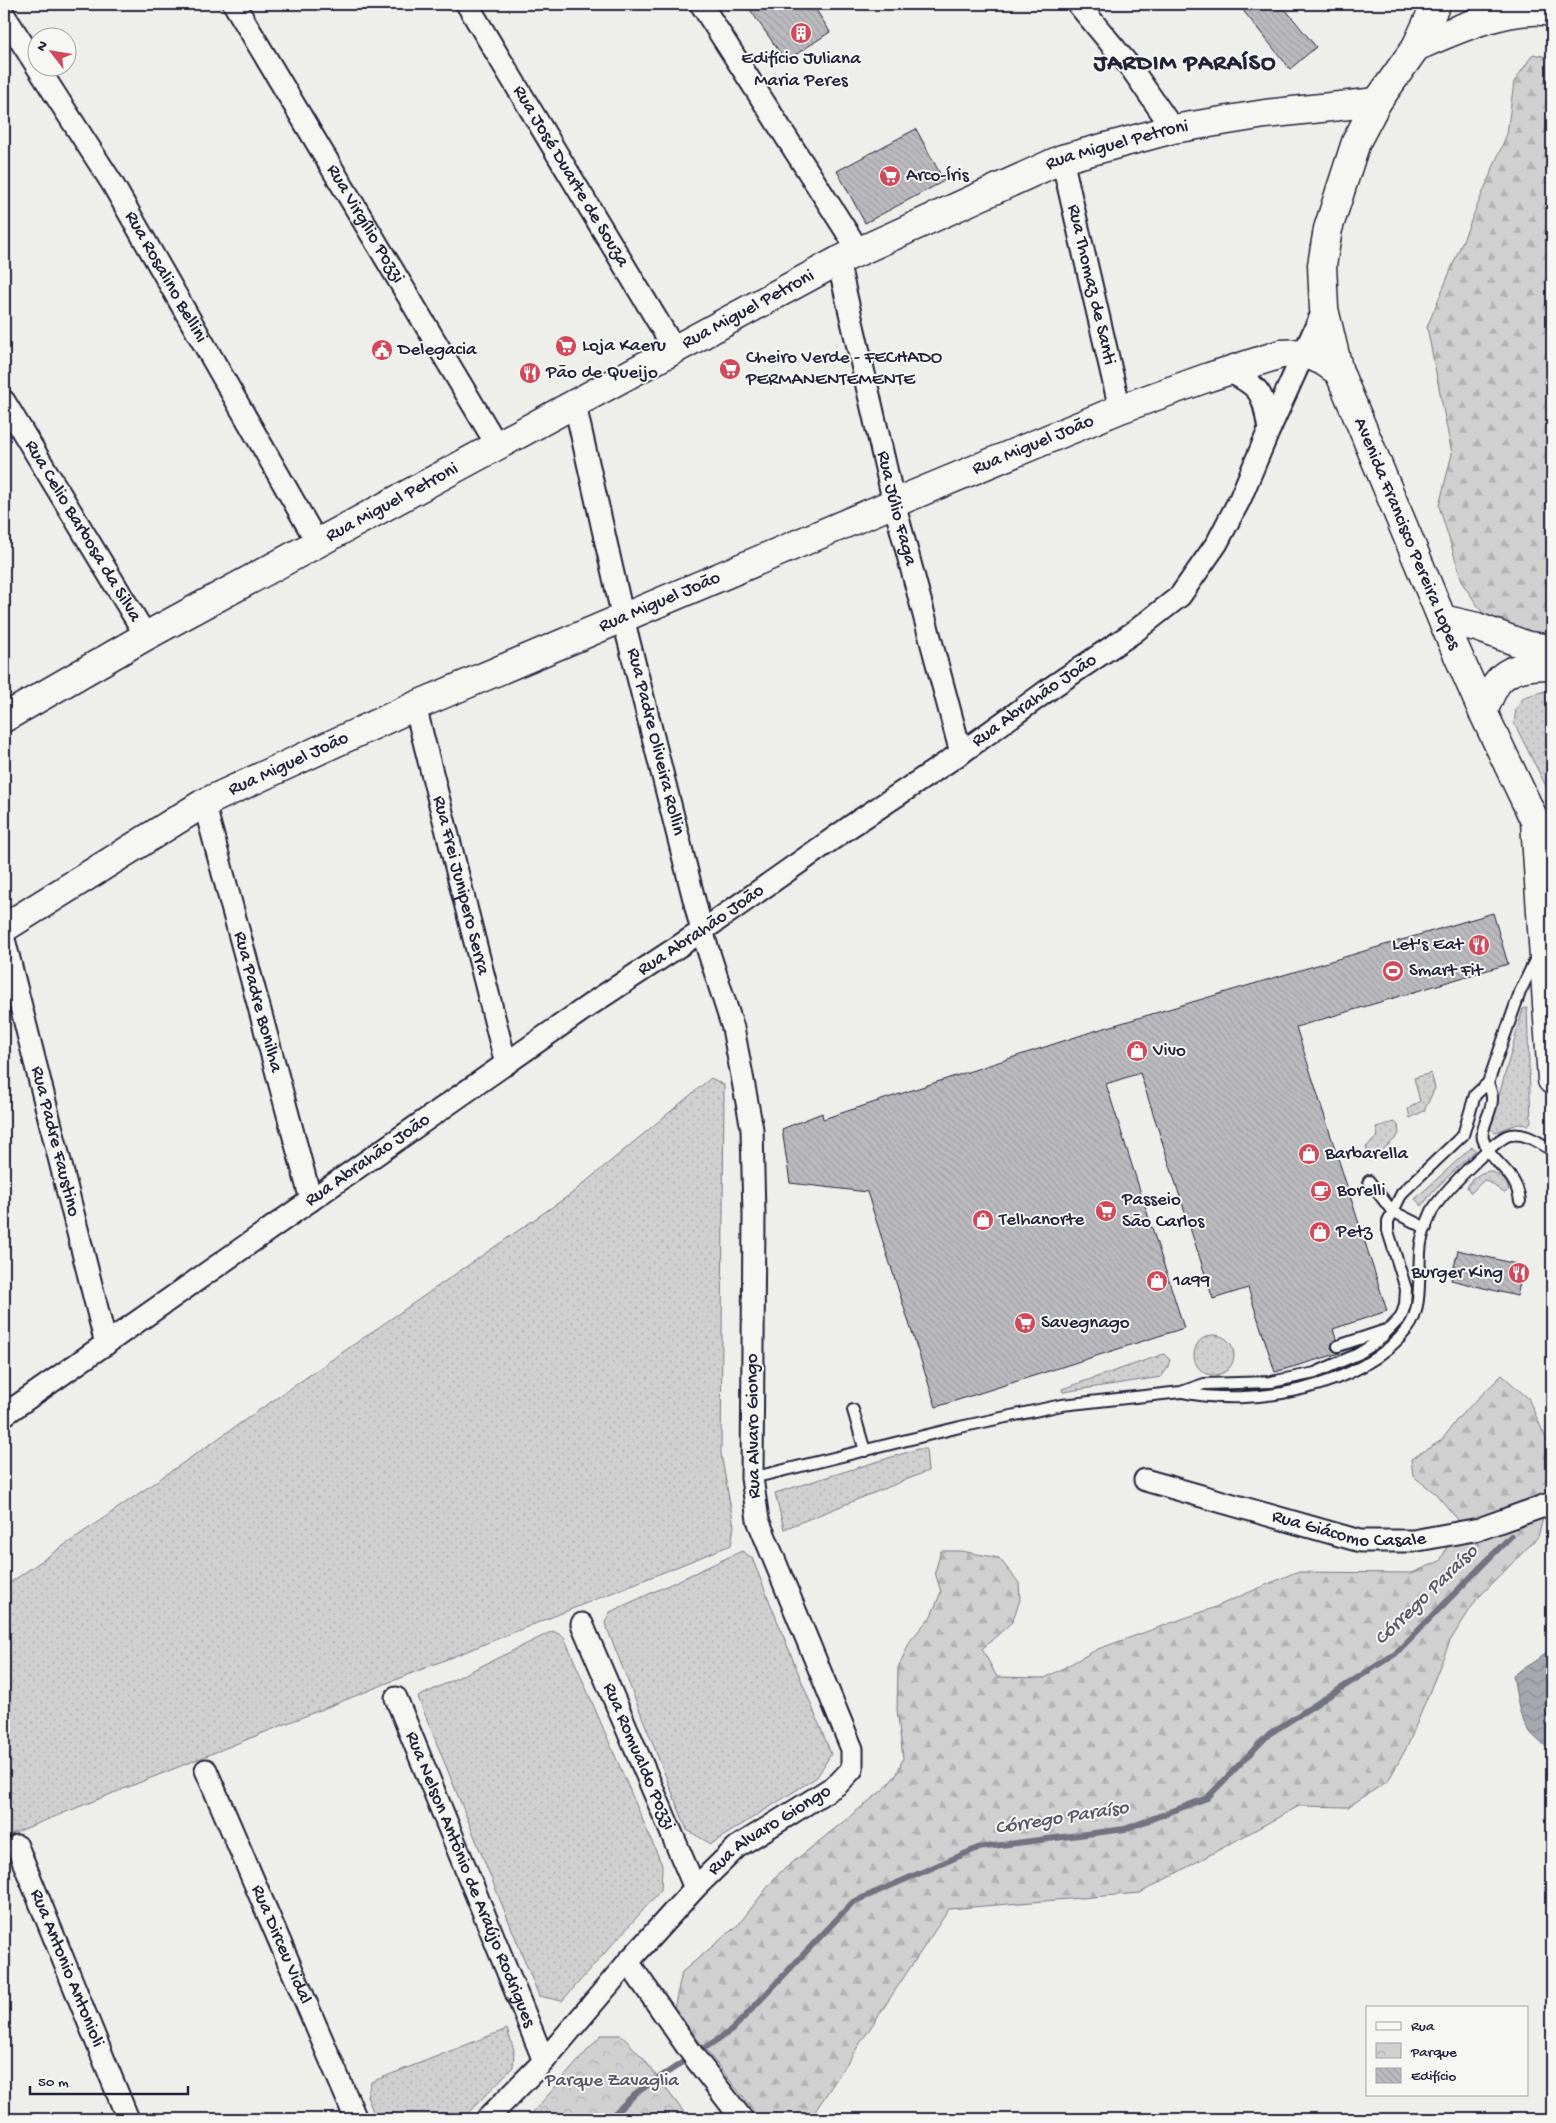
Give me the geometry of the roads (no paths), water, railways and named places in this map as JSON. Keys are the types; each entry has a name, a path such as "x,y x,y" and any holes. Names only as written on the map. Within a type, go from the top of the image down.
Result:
{"main road":[{"name":"Avenida Francisco Pereira Lopes","path":"1436,4 1416,47 1377,102 1356,142 1328,229 1322,265 1324,309 1339,372 1442,619 1483,712 1535,821 1552,1080"},
{"path":"1416,47 1464,26 1491,18 1540,10 1552,12"},
{"name":"Rua Miguel Petroni","path":"4,718 146,636 849,256 1062,159 1173,129 1265,114 1377,102"},
{"path":"1305,353 1339,372"},
{"name":"Rua Miguel João","path":"4,928 204,803 415,706 1120,409 1281,354 1305,353"},
{"path":"1442,619 1477,627 1528,646 1552,649"},
{"path":"1483,712 1498,682 1518,668 1552,665"}],"street":[{"name":"Rua Virgílio Pozzi","path":"234,4 497,445"},
{"name":"Rua José Duarte de Souza","path":"467,4 675,350"},
{"name":"Rua Júlio Faga","path":"700,4 849,256 894,503 961,753"},
{"path":"1078,4 1131,68 1173,129"},
{"name":"Rua Rosalino Bellini","path":"4,15 112,183 318,544"},
{"name":"Rua Thomaz de Santi","path":"1062,159 1120,409"},
{"name":"Rua Abrahão João","path":"4,1415 594,1002 702,931 851,826 961,753 1055,685 1134,632 1180,596 1217,543 1240,499 1324,309"},
{"path":"1230,372 1245,379 1258,390 1264,404 1269,430"},
{"name":"Rua Celio Barbosa da Silva","path":"4,401 146,636"},
{"name":"Rua Padre Oliveira Rollin","path":"575,405 624,618 702,931"},
{"name":"Rua Frei Junipero Serra","path":"415,706 506,1064"},
{"name":"Rua Padre Bonilha","path":"204,803 311,1200"},
{"name":"Rua Alvaro Giongo","path":"487,2119 544,2061 694,1888 737,1848 838,1784 852,1768 852,1749 758,1520 752,1478 754,1215 752,1129 733,1028 702,931"},
{"name":"Rua Padre Faustino","path":"4,939 106,1344"},
{"name":"Rua Giácomo Casale","path":"1145,1480 1360,1541 1413,1542 1479,1528 1552,1503"},
{"name":"Rua Romualdo Pozzi","path":"582,1624 694,1888"},
{"name":"Rua Nelson Antônio de Araújo Rodrigues","path":"396,1698 544,2061"},
{"name":"Rua Dirceu Vidal","path":"206,1770 356,2119"},
{"name":"Rua Antonio Antonioli","path":"17,1846 128,2119"},
{"path":"628,1962 668,2021 742,2119"}],"lane":[{"path":"752,1478 960,1427 1062,1405 1181,1392 1204,1384 1271,1382 1316,1373 1358,1354 1377,1342 1401,1317 1405,1305 1406,1289 1388,1231 1388,1221 1392,1211 1402,1193 1463,1135 1476,1095 1488,1083 1520,992 1544,942"},
{"path":"1488,1083 1492,1099 1482,1138 1489,1151 1510,1174 1519,1190 1520,1201"},
{"path":"1181,1392 1206,1397 1270,1395 1313,1387 1358,1367 1378,1355 1410,1326 1417,1306 1421,1242 1432,1210 1444,1194 1489,1151 1510,1135 1526,1136 1552,1150"},
{"path":"1369,1181 1392,1211 1426,1228"},
{"path":"1338,1346 1392,1328"},
{"path":"853,1410 865,1451"}],"water":[{"path":"1552,1650 1552,1750 1533,1735 1522,1718 1513,1675"}],"waterway":[{"name":"Córrego Paraíso","path":"609,2119 636,2093 732,2030 853,1902 978,1848 1125,1829 1207,1798 1269,1734 1395,1654 1511,1536"}],"place":[{"name":"Edifício Juliana Maria Peres","path":"801,33"},
{"name":"Arco-Íris","path":"890,176"},
{"name":"Loja Kaeru","path":"566,346"},
{"name":"Delegacia","path":"382,350"},
{"name":"Cheiro Verde - FECHADO PERMANENTEMENTE","path":"730,369"},
{"name":"Pão de Queijo","path":"530,373"},
{"name":"Let's Eat","path":"1479,945"},
{"name":"Smart Fit","path":"1393,971"},
{"name":"Vivo","path":"1137,1051"},
{"name":"Barbarella","path":"1309,1154"},
{"name":"Borelli","path":"1321,1191"},
{"name":"Passeio São Carlos","path":"1106,1211"},
{"name":"Telhanorte","path":"983,1220"},
{"name":"Petz","path":"1320,1232"},
{"name":"Burger King","path":"1519,1273"},
{"name":"1a99","path":"1157,1281"},
{"name":"Savegnago","path":"1025,1323"}],"district":[{"name":"JARDIM PARAÍSO","path":"1185,64"}],"park label":[{"name":"Parque Zavaglia","path":"612,2081"}]}
